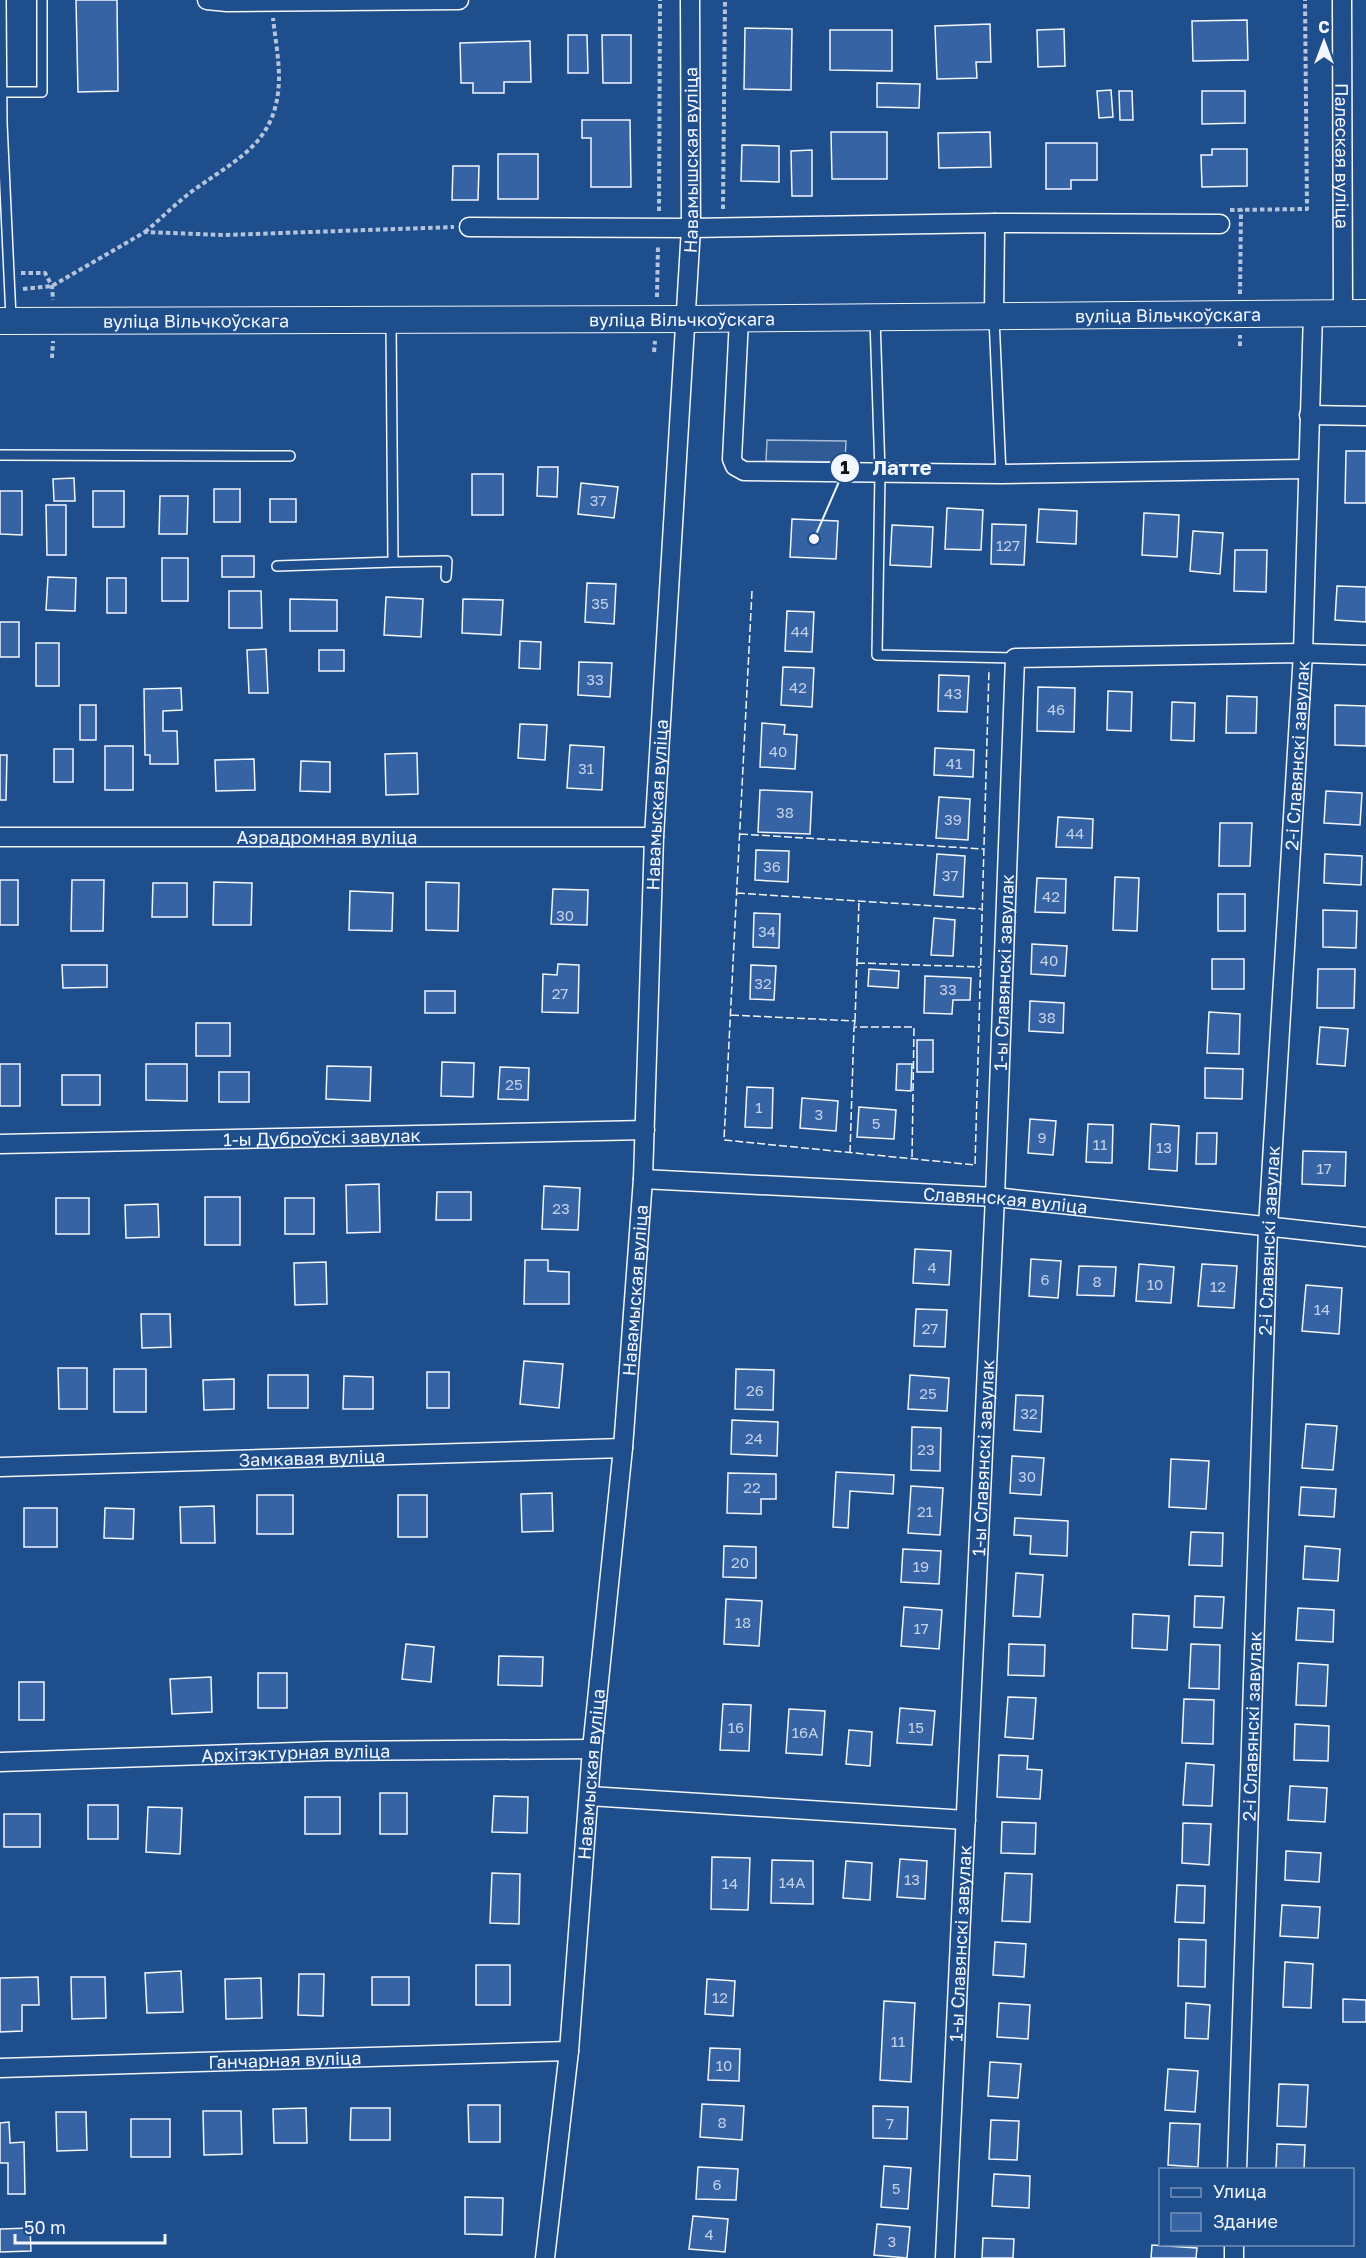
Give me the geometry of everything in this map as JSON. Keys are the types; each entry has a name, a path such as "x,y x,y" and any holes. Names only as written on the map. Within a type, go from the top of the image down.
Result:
{"main road":[{"name":"вуліца Вільчкоўскага","path":"5,321 391,318 687,319 1354,313"}],"street":[{"path":"207,0 271,2 459,0"},
{"name":"Навамышская вуліца","path":"687,319 691,222 690,0"},
{"name":"Палеская вуліца","path":"1342,0 1354,313"},
{"path":"469,227 659,220 995,224 1225,217"},
{"path":"994,315 995,224"},
{"name":"2-і Славянскі завулак","path":"1237,2168 1268,1227 1303,653 1313,313"},
{"path":"739,318 732,459 735,466 744,471 1001,474 1307,469"},
{"name":"Навамыская вуліца","path":"545,2258 568,2051 592,1749 623,1449 643,1179 654,837 687,319"},
{"path":"1309,415 1366,416"},
{"path":"1015,658 1303,653 1366,655"},
{"name":"1-ы Славянскі завулак","path":"945,2258 995,1197 1015,658"},
{"name":"Аэрадромная вуліца","path":"0,837 654,837"},
{"name":"1-ы Дуброўскі завулак","path":"0,1144 645,1130"},
{"name":"Славянская вуліца","path":"643,1179 995,1197 1366,1238"},
{"name":"Замкавая вуліца","path":"0,1467 623,1449"},
{"name":"Архітэктурная вуліца","path":"0,1762 325,1751 592,1749"},
{"path":"589,1796 966,1820"},
{"name":"Ганчарная вуліца","path":"0,2068 568,2051"}],"lane":[{"path":"1,0 1,123 10,290 5,321"},
{"path":"2,92 42,92 42,0"},
{"path":"994,315 1001,474"},
{"path":"874,317 880,473 877,655 1015,658"},
{"path":"391,318 393,562"},
{"path":"0,455 290,456"},
{"path":"277,566 447,561 446,577"}],"path":[{"path":"654,352 659,220 660,0"},
{"path":"659,220 691,222 723,216 725,0"},
{"path":"1225,217 1241,210 1308,210 1305,0"},
{"path":"10,290 52,285 145,232 196,188 240,160 261,137 273,117 279,78 271,2"},
{"path":"1239,346 1241,210"},
{"path":"145,232 224,235 469,227"}],"shaded area":[{"path":"767,440 846,441 845,462 766,461"}],"building":[{"path":"76,0 117,0 118,91 78,92"},
{"path":"1247,20 1248,60 1193,61 1192,21"},
{"path":"990,24 991,62 976,62 977,78 937,79 935,26"},
{"path":"745,28 792,29 791,90 744,89"},
{"path":"1064,29 1065,66 1038,67 1037,30"},
{"path":"830,30 892,30 892,71 830,70"},
{"path":"568,35 587,35 588,73 568,73"},
{"path":"602,35 631,35 631,83 603,83"},
{"path":"530,41 531,82 504,82 504,93 473,93 473,83 461,83 460,43"},
{"path":"877,83 920,84 919,108 877,107"},
{"path":"1111,90 1113,117 1099,118 1097,91"},
{"path":"1119,91 1132,91 1133,120 1120,120"},
{"path":"1202,91 1245,91 1245,123 1202,124"},
{"path":"582,120 630,120 631,187 591,187 591,138 582,138"},
{"path":"831,132 887,132 887,179 832,179"},
{"path":"990,132 991,167 939,168 938,133"},
{"path":"1046,143 1097,143 1097,180 1071,180 1071,189 1046,189"},
{"path":"742,145 779,146 779,182 741,181"},
{"path":"1212,149 1247,149 1247,186 1202,187 1201,155 1212,155"},
{"path":"812,150 812,196 792,196 791,151"},
{"path":"498,154 538,154 538,199 498,199"},
{"path":"453,166 479,166 478,200 452,200"},
{"path":"1346,451 1366,451 1366,503 1345,503"},
{"path":"538,467 558,467 557,497 537,496"},
{"path":"472,474 503,474 503,515 472,515"},
{"path":"74,478 75,501 54,501 53,479"},
{"path":"581,483 618,487 614,518 578,514"},
{"path":"214,489 240,489 240,522 214,522"},
{"path":"0,491 22,491 22,535 0,534"},
{"path":"93,491 124,491 124,527 93,527"},
{"path":"160,496 188,496 187,534 159,534"},
{"path":"270,499 296,499 296,522 270,522"},
{"path":"46,505 66,505 66,555 47,555"},
{"path":"947,508 983,510 981,550 945,549"},
{"path":"1039,509 1077,511 1076,544 1037,542"},
{"path":"1144,513 1179,515 1177,557 1142,555"},
{"path":"792,519 838,521 836,559 790,557"},
{"path":"992,524 1026,525 1024,565 991,564"},
{"path":"892,525 933,527 931,567 890,565"},
{"path":"1193,531 1223,533 1220,574 1190,571"},
{"path":"1235,550 1267,550 1266,592 1234,591"},
{"path":"222,556 254,556 254,577 222,577"},
{"path":"162,558 188,558 188,601 162,601"},
{"path":"48,577 76,578 75,611 46,610"},
{"path":"107,578 126,578 126,613 107,613"},
{"path":"587,583 616,584 614,624 585,622"},
{"path":"1337,586 1366,587 1366,622 1335,620"},
{"path":"229,591 261,591 262,628 229,628"},
{"path":"386,597 423,599 421,637 384,635"},
{"path":"290,599 337,600 337,631 290,631"},
{"path":"463,599 503,600 501,635 462,633"},
{"path":"787,611 814,612 812,652 785,651"},
{"path":"0,622 19,622 19,657 0,657"},
{"path":"520,641 541,642 540,669 519,668"},
{"path":"36,643 59,643 59,686 36,686"},
{"path":"266,649 268,693 249,693 247,650"},
{"path":"319,650 344,650 344,671 319,671"},
{"path":"579,662 612,663 610,697 578,695"},
{"path":"783,667 814,668 812,707 781,705"},
{"path":"939,675 969,676 967,712 938,711"},
{"path":"1038,687 1075,688 1074,732 1037,731"},
{"path":"181,688 182,710 163,711 163,731 177,731 178,764 150,764 150,755 145,755 144,689"},
{"path":"1108,691 1132,692 1131,731 1107,730"},
{"path":"1227,696 1257,697 1256,733 1226,733"},
{"path":"1172,702 1195,703 1194,741 1171,740"},
{"path":"80,705 96,705 96,740 80,740"},
{"path":"1335,705 1366,706 1366,746 1335,745"},
{"path":"762,723 785,725 784,734 797,735 795,769 760,767"},
{"path":"520,724 547,725 545,760 518,758"},
{"path":"570,745 604,747 602,790 567,788"},
{"path":"105,746 133,746 133,790 105,790"},
{"path":"935,748 974,750 973,777 934,775"},
{"path":"54,749 73,749 73,782 54,782"},
{"path":"417,753 418,794 386,795 385,754"},
{"path":"0,755 7,755 6,800 0,800"},
{"path":"254,759 255,790 216,791 215,760"},
{"path":"301,761 330,762 330,792 300,791"},
{"path":"760,790 812,792 810,834 758,832"},
{"path":"1326,791 1362,793 1360,825 1324,823"},
{"path":"939,797 970,799 968,840 936,838"},
{"path":"1058,817 1093,819 1092,848 1056,847"},
{"path":"1220,823 1252,823 1250,866 1219,866"},
{"path":"756,850 789,851 788,882 755,880"},
{"path":"937,854 965,856 963,897 934,895"},
{"path":"1325,854 1362,856 1361,885 1324,883"},
{"path":"1115,877 1139,878 1137,931 1113,930"},
{"path":"1037,878 1066,879 1065,913 1035,912"},
{"path":"0,880 18,880 18,925 0,925"},
{"path":"72,880 104,880 103,931 71,931"},
{"path":"214,882 252,883 251,925 213,925"},
{"path":"426,882 459,883 458,931 426,930"},
{"path":"153,883 187,883 187,917 152,917"},
{"path":"553,889 588,890 587,925 551,924"},
{"path":"350,891 393,893 392,931 349,930"},
{"path":"1218,894 1245,894 1245,931 1218,931"},
{"path":"1323,910 1357,911 1356,948 1323,947"},
{"path":"754,913 780,914 779,948 753,947"},
{"path":"934,918 955,920 953,956 931,955"},
{"path":"1032,944 1067,946 1065,976 1031,974"},
{"path":"1212,959 1244,959 1244,989 1212,989"},
{"path":"558,964 579,965 578,1013 542,1012 543,974 557,975"},
{"path":"62,965 107,965 107,987 63,988"},
{"path":"751,965 776,966 774,1000 750,999"},
{"path":"869,969 899,971 898,988 868,986"},
{"path":"1318,969 1355,969 1354,1008 1317,1008"},
{"path":"925,976 971,978 970,1000 953,1000 952,1014 924,1013"},
{"path":"425,991 455,991 455,1013 425,1013"},
{"path":"1030,1001 1064,1003 1063,1033 1029,1031"},
{"path":"1209,1012 1240,1014 1239,1054 1207,1053"},
{"path":"196,1023 230,1023 230,1056 196,1056"},
{"path":"1320,1027 1348,1029 1345,1066 1317,1064"},
{"path":"917,1040 933,1040 933,1072 917,1072"},
{"path":"442,1062 474,1063 473,1097 441,1096"},
{"path":"0,1064 20,1064 20,1106 0,1106"},
{"path":"146,1064 187,1064 187,1101 146,1100"},
{"path":"897,1064 912,1064 911,1091 896,1090"},
{"path":"327,1066 371,1067 370,1101 326,1099"},
{"path":"500,1067 529,1068 528,1100 498,1099"},
{"path":"1205,1068 1243,1069 1242,1099 1205,1098"},
{"path":"219,1072 249,1072 249,1102 219,1102"},
{"path":"62,1075 100,1075 100,1105 62,1105"},
{"path":"747,1087 773,1088 772,1128 745,1127"},
{"path":"802,1098 838,1101 836,1131 800,1128"},
{"path":"859,1107 896,1110 894,1139 857,1137"},
{"path":"1030,1119 1056,1121 1053,1155 1028,1153"},
{"path":"1088,1124 1113,1125 1112,1163 1086,1162"},
{"path":"1151,1124 1179,1126 1177,1171 1149,1169"},
{"path":"1197,1133 1217,1133 1216,1164 1196,1164"},
{"path":"1303,1151 1346,1152 1345,1186 1302,1184"},
{"path":"379,1184 380,1232 347,1233 346,1185"},
{"path":"544,1186 580,1188 578,1230 542,1229"},
{"path":"437,1192 471,1192 471,1220 436,1220"},
{"path":"205,1197 240,1197 240,1245 205,1245"},
{"path":"56,1198 89,1198 89,1234 56,1234"},
{"path":"285,1198 314,1198 314,1234 285,1234"},
{"path":"158,1204 159,1237 126,1238 125,1205"},
{"path":"915,1249 951,1251 949,1285 913,1283"},
{"path":"1031,1259 1061,1261 1058,1298 1029,1296"},
{"path":"525,1260 548,1260 548,1271 569,1272 569,1304 524,1304"},
{"path":"326,1262 327,1304 295,1305 294,1263"},
{"path":"1139,1264 1174,1267 1171,1303 1136,1301"},
{"path":"1202,1264 1237,1266 1234,1308 1198,1306"},
{"path":"1079,1266 1116,1267 1114,1296 1077,1295"},
{"path":"1306,1285 1342,1288 1339,1334 1302,1331"},
{"path":"916,1309 947,1310 945,1347 914,1346"},
{"path":"141,1314 170,1314 171,1347 142,1348"},
{"path":"524,1361 563,1364 559,1408 520,1404"},
{"path":"58,1368 87,1368 87,1409 59,1409"},
{"path":"114,1369 146,1369 146,1412 114,1412"},
{"path":"736,1369 774,1370 773,1410 735,1409"},
{"path":"427,1372 449,1372 449,1408 427,1408"},
{"path":"268,1375 308,1375 308,1408 268,1408"},
{"path":"910,1375 949,1378 947,1411 908,1409"},
{"path":"344,1376 373,1377 373,1409 343,1409"},
{"path":"234,1379 234,1409 204,1410 203,1380"},
{"path":"1016,1395 1043,1396 1041,1432 1014,1430"},
{"path":"732,1420 778,1422 777,1456 731,1454"},
{"path":"1306,1424 1337,1426 1333,1470 1302,1468"},
{"path":"912,1427 941,1428 940,1471 911,1470"},
{"path":"1012,1456 1044,1458 1041,1495 1010,1493"},
{"path":"1171,1459 1209,1461 1206,1509 1169,1507"},
{"path":"836,1472 894,1475 893,1494 850,1491 848,1528 833,1527"},
{"path":"728,1473 776,1474 776,1499 761,1499 761,1514 727,1513"},
{"path":"911,1486 943,1488 940,1535 908,1533"},
{"path":"1301,1487 1336,1489 1334,1517 1299,1515"},
{"path":"552,1493 553,1531 522,1532 521,1494"},
{"path":"257,1495 293,1495 293,1534 257,1534"},
{"path":"398,1495 427,1495 427,1537 398,1537"},
{"path":"214,1506 215,1543 181,1543 180,1507"},
{"path":"24,1508 57,1508 57,1547 24,1547"},
{"path":"105,1508 134,1509 133,1539 104,1538"},
{"path":"1015,1518 1068,1521 1067,1556 1030,1554 1031,1536 1014,1535"},
{"path":"1191,1532 1223,1533 1222,1566 1189,1565"},
{"path":"724,1546 756,1547 756,1578 723,1577"},
{"path":"1305,1546 1340,1549 1338,1581 1303,1579"},
{"path":"903,1549 941,1551 939,1584 901,1582"},
{"path":"1016,1573 1043,1575 1040,1617 1013,1616"},
{"path":"1195,1596 1224,1597 1222,1628 1194,1627"},
{"path":"726,1599 762,1601 759,1646 724,1644"},
{"path":"904,1607 942,1610 939,1649 901,1646"},
{"path":"1298,1608 1334,1610 1333,1642 1296,1640"},
{"path":"1133,1614 1169,1616 1167,1650 1132,1648"},
{"path":"406,1644 434,1647 431,1682 402,1679"},
{"path":"1009,1644 1045,1645 1044,1676 1008,1675"},
{"path":"1191,1644 1220,1645 1219,1689 1189,1688"},
{"path":"499,1656 543,1657 542,1686 498,1685"},
{"path":"1298,1663 1328,1665 1326,1706 1296,1705"},
{"path":"258,1673 287,1673 287,1708 258,1708"},
{"path":"211,1677 212,1712 172,1714 170,1679"},
{"path":"19,1682 44,1682 44,1720 19,1720"},
{"path":"1008,1697 1036,1698 1033,1739 1005,1737"},
{"path":"1184,1699 1214,1700 1213,1744 1182,1743"},
{"path":"723,1704 751,1705 749,1751 720,1750"},
{"path":"900,1708 935,1711 932,1745 897,1743"},
{"path":"789,1709 825,1711 822,1755 786,1753"},
{"path":"1295,1724 1329,1726 1328,1761 1294,1760"},
{"path":"849,1730 872,1732 870,1766 846,1764"},
{"path":"999,1755 1028,1756 1027,1769 1042,1770 1040,1799 997,1797"},
{"path":"1186,1763 1214,1765 1212,1806 1183,1805"},
{"path":"1290,1786 1327,1788 1325,1822 1288,1820"},
{"path":"380,1793 407,1793 407,1834 380,1834"},
{"path":"494,1796 528,1797 527,1833 492,1832"},
{"path":"305,1797 340,1797 340,1834 305,1834"},
{"path":"88,1805 118,1805 118,1839 88,1839"},
{"path":"148,1807 182,1808 180,1854 146,1852"},
{"path":"4,1814 40,1814 40,1847 4,1847"},
{"path":"1002,1822 1036,1823 1035,1854 1001,1853"},
{"path":"1183,1823 1211,1824 1209,1865 1182,1863"},
{"path":"1286,1851 1321,1853 1319,1882 1285,1880"},
{"path":"712,1857 750,1858 748,1910 711,1909"},
{"path":"900,1859 927,1861 925,1899 897,1897"},
{"path":"772,1860 813,1861 813,1904 771,1903"},
{"path":"846,1861 872,1863 870,1900 843,1898"},
{"path":"492,1873 520,1874 519,1924 490,1923"},
{"path":"1005,1873 1032,1874 1030,1922 1002,1921"},
{"path":"1177,1885 1205,1886 1204,1923 1175,1922"},
{"path":"1282,1905 1320,1907 1318,1938 1280,1936"},
{"path":"1179,1939 1206,1940 1205,1987 1178,1986"},
{"path":"995,1942 1026,1944 1024,1977 993,1975"},
{"path":"1285,1962 1313,1964 1311,2008 1283,2007"},
{"path":"476,1965 510,1965 510,2005 476,2005"},
{"path":"181,1971 183,2012 147,2013 145,1973"},
{"path":"299,1974 324,1974 323,2016 298,2015"},
{"path":"38,1977 39,2005 22,2005 22,2031 0,2032 0,1978"},
{"path":"71,1977 105,1977 106,2018 72,2019"},
{"path":"372,1977 409,1977 409,2005 372,2005"},
{"path":"261,1978 262,2018 226,2019 225,1979"},
{"path":"707,1979 735,1981 733,2016 705,2014"},
{"path":"1343,1999 1366,2000 1366,2022 1343,2022"},
{"path":"884,2001 915,2003 911,2082 880,2080"},
{"path":"999,2003 1030,2005 1028,2039 997,2037"},
{"path":"1186,2003 1210,2005 1208,2039 1185,2038"},
{"path":"710,2048 740,2049 739,2081 708,2080"},
{"path":"990,2062 1021,2064 1018,2098 988,2096"},
{"path":"1168,2069 1198,2071 1195,2112 1165,2110"},
{"path":"1279,2084 1308,2085 1306,2127 1277,2126"},
{"path":"702,2104 744,2106 742,2140 700,2137"},
{"path":"468,2105 500,2105 500,2142 469,2142"},
{"path":"873,2106 908,2107 907,2139 873,2138"},
{"path":"306,2108 307,2143 274,2143 273,2109"},
{"path":"351,2108 390,2108 390,2140 350,2140"},
{"path":"203,2111 241,2111 242,2154 204,2155"},
{"path":"56,2112 86,2112 87,2150 57,2151"},
{"path":"131,2119 170,2119 170,2157 131,2157"},
{"path":"991,2120 1019,2121 1017,2160 989,2159"},
{"path":"9,2122 10,2143 24,2142 25,2194 8,2194 8,2163 0,2163 0,2123"},
{"path":"1170,2123 1200,2124 1198,2167 1168,2165"},
{"path":"1277,2144 1305,2145 1304,2168 1276,2168"},
{"path":"884,2166 911,2168 908,2209 881,2207"},
{"path":"698,2167 738,2169 736,2200 696,2199"},
{"path":"994,2174 1030,2176 1029,2208 992,2206"},
{"path":"465,2197 503,2198 502,2235 465,2234"},
{"path":"693,2216 728,2219 725,2252 689,2249"},
{"path":"877,2224 910,2227 907,2258 874,2255"},
{"path":"30,2228 31,2251 0,2252 0,2229"},
{"path":"983,2238 1014,2239 1013,2258 982,2258"},
{"path":"1152,2245 1197,2248 1196,2258 1151,2258"}],"fence":[{"path":"752,591 724,1140 975,1165 989,669"},
{"path":"740,834 983,849"},
{"path":"737,893 981,909"},
{"path":"855,1021 859,901"},
{"path":"857,963 980,967"},
{"path":"731,1015 855,1021 854,1027"},
{"path":"850,1153 854,1027 914,1027 912,1159"}],"place":[{"name":"Латте","path":"814,539"}]}
